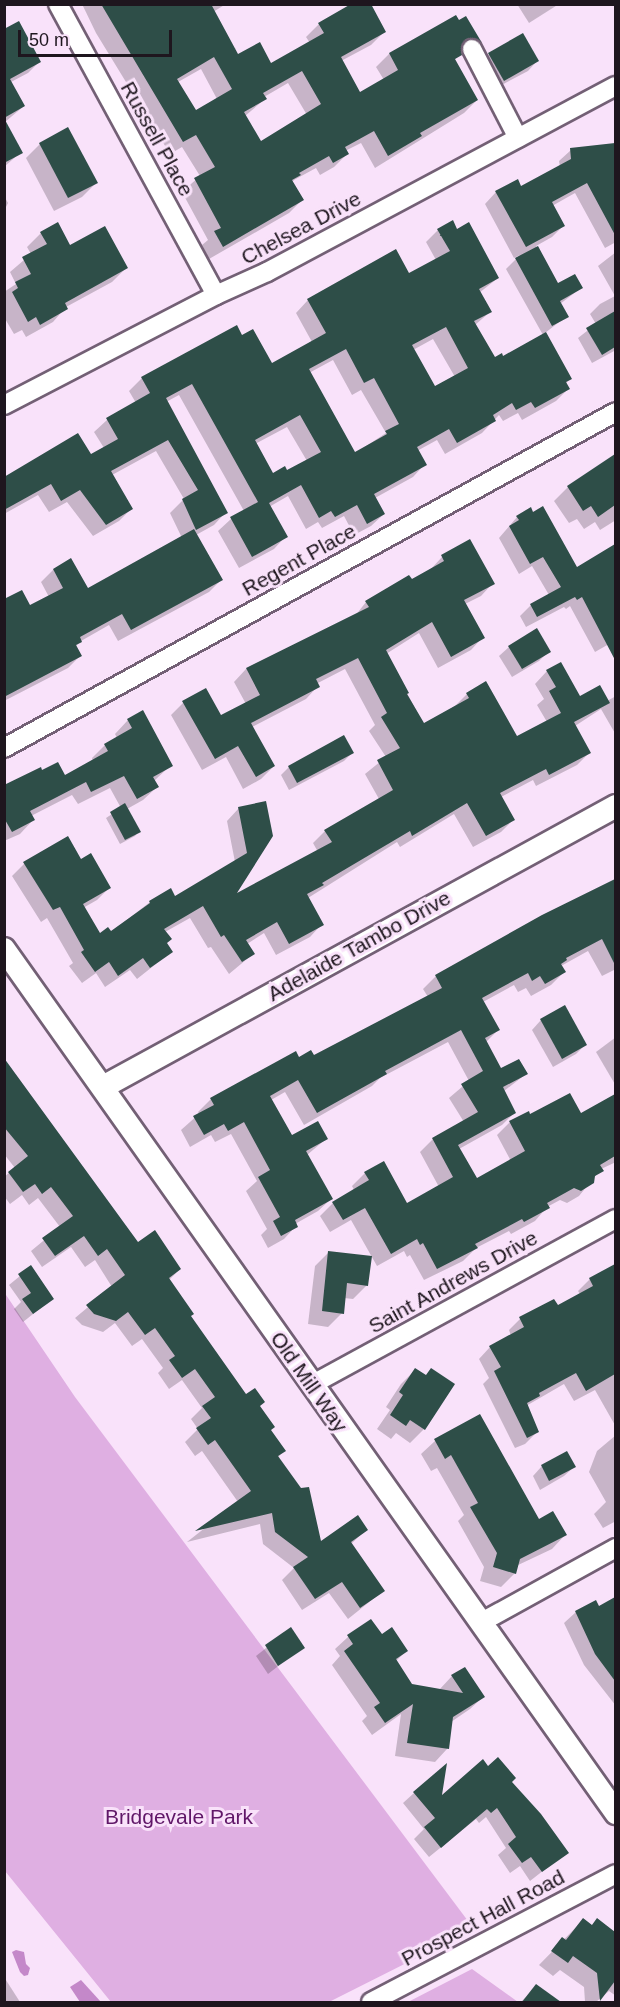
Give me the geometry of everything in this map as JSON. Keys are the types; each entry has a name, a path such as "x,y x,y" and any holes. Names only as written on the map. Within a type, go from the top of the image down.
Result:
{"street":[{"name":"Russell Place","path":"58,4 216,295"},
{"path":"472,49 518,138"},
{"name":"Chelsea Drive","path":"4,405 216,295 267,272 615,86"},
{"name":"Regent Place","path":"4,748 615,412"},
{"name":"Adelaide Tambo Drive","path":"103,1088 615,806"},
{"name":"Old Mill Way","path":"4,949 615,1813"},
{"name":"Saint Andrews Drive","path":"311,1385 615,1219"},
{"path":"480,1623 615,1548"},
{"name":"Prospect Hall Road","path":"371,2002 615,1874"}],"green space":[{"name":"Bridgevale Park","path":"4,1292 75,1397 474,1929 329,2002 111,2002 5,1871"},
{"path":"472,1969 518,2002 408,2002"}],"shaded area":[{"path":"16,1950 24,1952 26,1964 30,1968 28,1975 24,1976 20,1972 12,1952"},
{"path":"81,1980 101,2002 80,2002 70,1987"}],"building":[{"path":"101,4 211,4 238,54 260,42 271,63 324,33 318,23 351,4 371,4 386,32 341,57 360,92 398,70 389,53 456,15 459,20 466,16 482,43 473,38 466,39 461,48 462,55 455,59 478,100 420,133 422,136 388,156 374,131 345,147 349,154 333,163 329,156 299,173 301,175 292,180 304,200 223,247 214,231 221,228 194,178 215,167 196,135 183,142","holes":["214,57 232,89 196,110 177,79","302,71 321,104 261,141 244,112 267,99 263,93"]},
{"path":"19,21 41,62 10,79 25,106 4,118 4,29"},
{"path":"523,33 539,61 504,81 488,53"},
{"path":"4,118 23,153 4,163"},
{"path":"68,127 98,183 68,198 39,143"},
{"path":"615,143 615,235 587,183 552,202 565,226 526,247 495,191 518,179 521,186 571,159 570,148"},
{"path":"453,220 457,229 469,222 499,278 479,289 492,312 474,321 495,357 502,353 503,356 546,332 572,379 566,382 570,389 535,408 531,402 516,410 512,403 493,415 496,421 457,443 449,429 417,447 427,465 374,494 385,514 367,524 357,505 335,517 331,511 319,518 301,485 269,503 288,537 252,557 230,517 258,502 192,384 166,398 228,513 196,530 182,499 198,490 168,440 111,471 133,509 106,525 80,490 61,501 51,484 4,510 4,477 78,433 91,454 118,439 106,418 150,393 141,377 237,325 242,335 253,329 272,363 326,333 307,299 396,249 409,273 450,251 437,229","holes":["446,327 468,368 435,386 412,345","346,349 364,383 374,378 399,424 385,431 387,434 355,452 309,369","300,415 321,452 287,470 285,466 273,473 255,440"]},
{"path":"58,222 70,245 105,226 128,268 65,303 68,309 40,325 36,317 28,322 12,292 18,288 15,282 31,274 22,257 47,244 40,232"},
{"path":"538,246 558,283 575,274 583,288 560,301 569,317 552,326 515,258"},
{"path":"615,311 615,347 602,355 586,328"},
{"path":"615,454 615,505 598,517 591,506 583,511 567,486"},
{"path":"543,506 577,567 615,544 615,660 582,597 577,600 575,597 537,617 530,604 561,587 543,557 530,564 509,526 519,520 516,516 531,507 533,512"},
{"path":"194,529 223,580 131,630 122,614 80,637 82,642 76,645 82,656 4,697 4,599 22,590 30,605 63,588 53,569 71,558 88,588"},
{"path":"470,539 495,584 464,600 485,638 451,657 432,622 386,650 409,693 407,694 424,723 469,698 466,693 486,681 517,736 561,713 549,691 556,687 546,670 561,662 580,696 600,685 610,703 574,722 591,753 549,775 546,769 500,793 515,820 486,836 467,803 412,836 410,831 322,883 324,885 307,894 324,925 289,944 277,922 246,940 255,954 242,962 224,935 221,937 203,906 164,929 172,939 167,943 173,952 150,968 143,958 118,976 109,962 95,972 81,952 84,950 60,907 53,910 23,862 68,836 81,859 91,853 111,888 83,904 100,933 108,927 111,931 150,903 149,901 171,888 175,896 247,853 238,807 266,801 273,836 237,893 332,842 324,830 393,790 377,760 400,748 381,717 387,713 358,658 316,679 320,687 251,723 275,766 256,777 238,746 215,759 182,701 206,688 221,715 260,695 246,668 369,607 365,601 409,575 412,579 444,561 441,555"},
{"path":"537,628 551,652 522,669 508,646"},
{"path":"143,710 173,766 153,777 159,787 137,799 124,776 91,792 86,782 30,811 35,820 12,832 4,818 4,785 41,767 42,770 58,762 65,775 108,751 104,744 132,728 127,719"},
{"path":"344,735 354,753 297,783 288,766"},
{"path":"125,803 141,832 125,840 110,812"},
{"path":"615,879 615,965 602,939 566,958 567,960 561,964 566,972 545,984 540,976 532,981 528,973 482,998 500,1030 485,1038 501,1068 519,1059 528,1074 503,1087 516,1113 458,1145 477,1178 525,1151 509,1121 529,1111 530,1114 570,1093 581,1113 615,1094 615,1156 600,1165 604,1171 595,1176 594,1183 581,1191 574,1188 547,1203 550,1208 524,1222 522,1219 475,1244 478,1248 437,1269 423,1243 420,1245 417,1239 391,1254 365,1208 343,1220 332,1202 369,1180 364,1172 384,1161 407,1203 453,1177 432,1138 478,1112 461,1084 483,1071 461,1030 385,1071 387,1074 317,1113 298,1080 270,1096 292,1135 318,1121 328,1139 306,1151 333,1199 295,1220 298,1227 281,1236 273,1221 280,1217 258,1177 270,1170 244,1122 228,1131 224,1124 204,1135 193,1116 214,1105 210,1098 296,1051 299,1057 311,1050 314,1055 442,988 435,975 542,915"},
{"path":"565,1005 587,1045 562,1059 540,1019"},
{"path":"4,1058 138,1242 155,1230 181,1269 169,1278 194,1314 191,1316 246,1394 255,1388 265,1402 260,1406 275,1427 271,1430 286,1451 278,1456 301,1488 309,1487 321,1541 358,1515 368,1530 351,1542 385,1591 360,1608 342,1582 315,1599 293,1567 308,1557 275,1532 272,1513 195,1531 251,1491 215,1440 208,1445 196,1428 211,1418 202,1406 215,1397 195,1369 182,1378 169,1360 175,1356 155,1328 145,1335 128,1312 116,1321 94,1314 86,1305 125,1275 107,1249 98,1256 84,1236 55,1256 42,1238 73,1216 51,1187 42,1194 35,1184 23,1192 8,1172 28,1156 4,1127"},
{"path":"328,1251 372,1256 368,1286 347,1283 344,1314 322,1311"},
{"path":"615,1264 615,1374 586,1391 576,1373 539,1393 540,1396 527,1403 539,1432 527,1438 494,1371 501,1367 489,1346 524,1327 519,1317 554,1299 558,1305 593,1286 589,1278"},
{"path":"31,1265 54,1299 33,1314 22,1299 31,1293 18,1274"},
{"path":"415,1368 426,1375 431,1368 455,1384 425,1430 410,1420 406,1426 390,1415 403,1395 399,1392"},
{"path":"480,1414 539,1519 553,1511 567,1535 520,1559 516,1574 493,1567 497,1553 470,1507 478,1503 451,1455 445,1459 434,1439"},
{"path":"567,1451 576,1467 549,1481 541,1465"},
{"path":"615,1597 615,1681 595,1654 575,1611 596,1600 599,1606"},
{"path":"371,1619 382,1634 392,1627 408,1651 396,1659 412,1684 463,1693 451,1675 465,1667 485,1697 453,1717 449,1749 407,1743 413,1704 385,1723 374,1707 380,1703 344,1651 353,1644 347,1635"},
{"path":"291,1627 305,1648 278,1666 265,1645"},
{"path":"498,1757 516,1778 512,1782 541,1814 569,1853 542,1872 531,1857 522,1863 508,1844 516,1837 497,1808 491,1813 487,1809 441,1848 424,1827 435,1818 413,1792 447,1763 442,1795 483,1759 488,1766"},
{"path":"583,1918 592,1925 597,1918 615,1932 615,1981 600,2001 597,1973 573,1956 568,1963 551,1951 562,1937 566,1940"},
{"path":"536,1984 561,2002 522,2002"}]}
